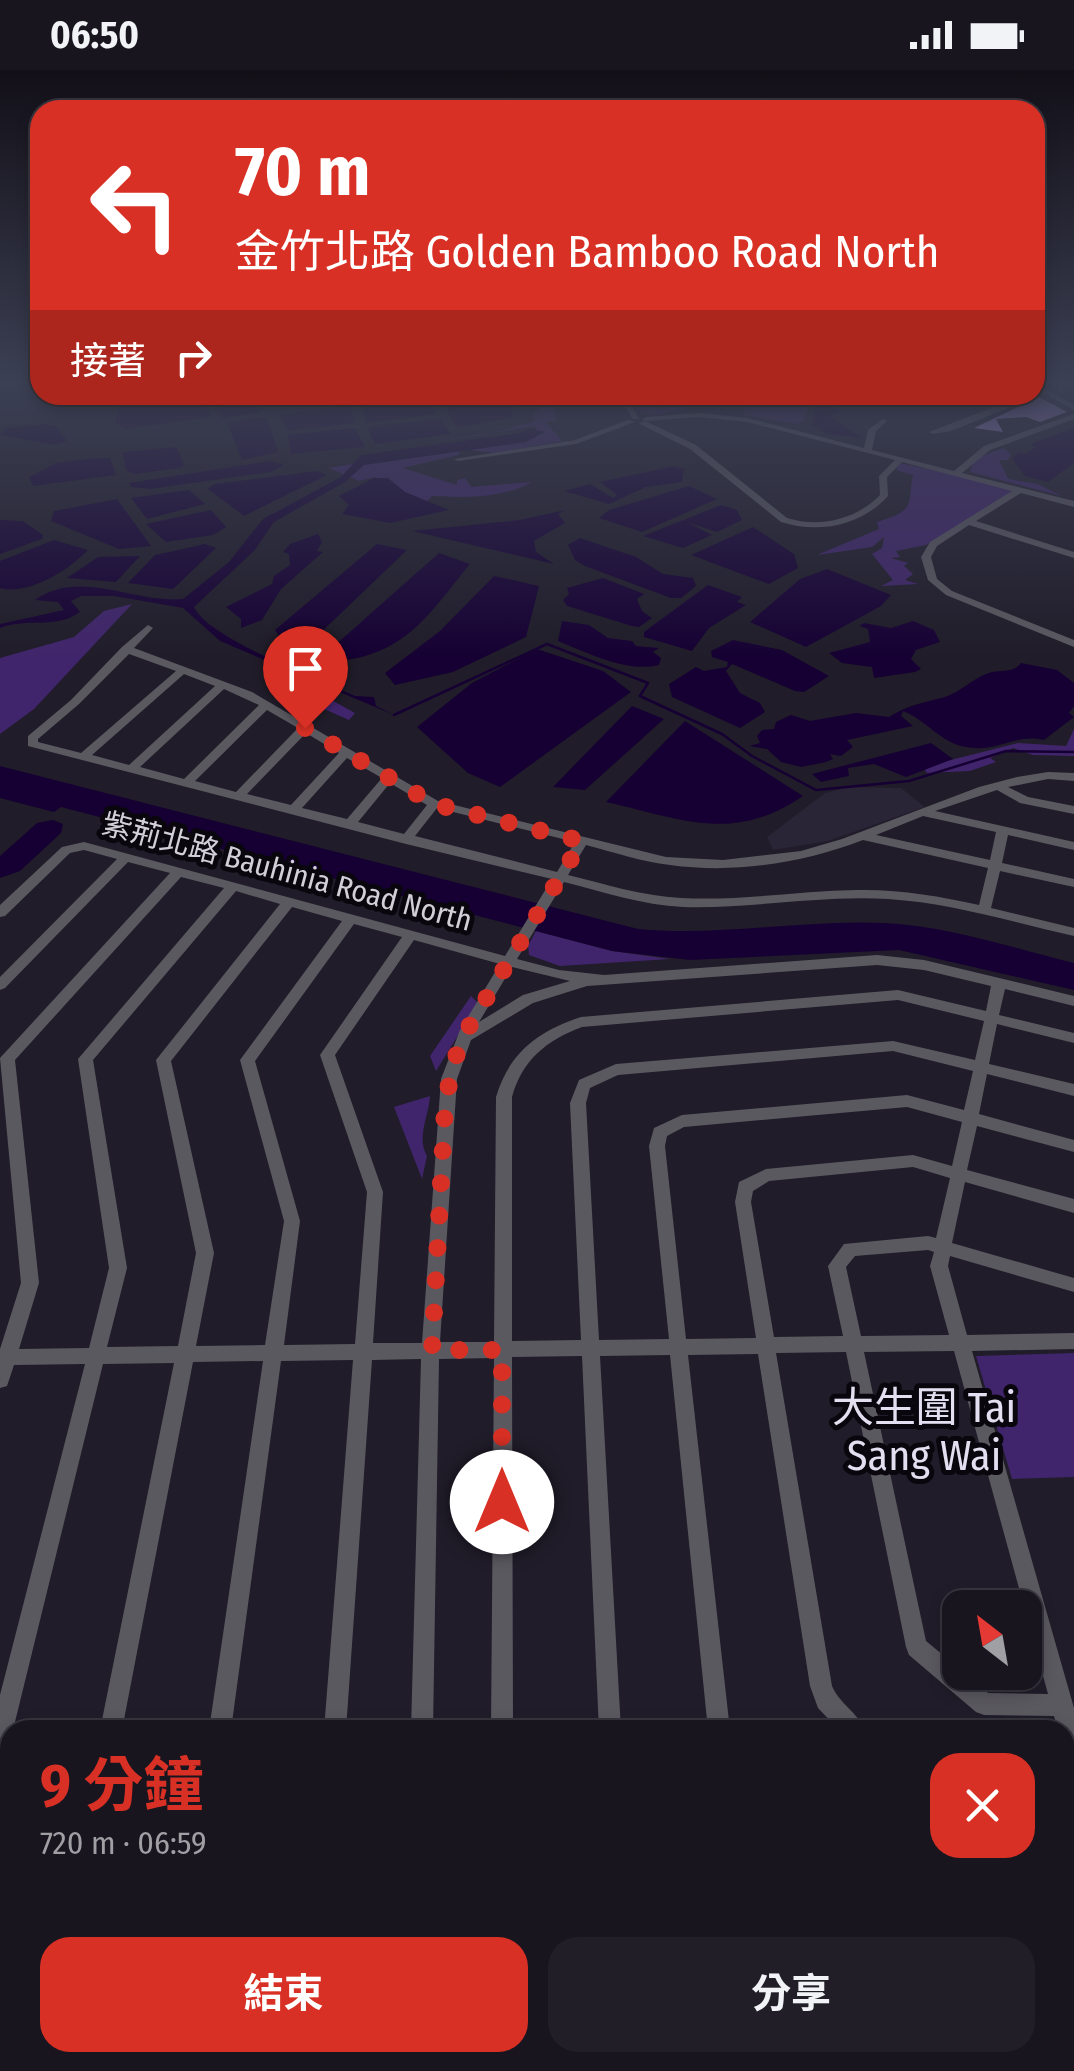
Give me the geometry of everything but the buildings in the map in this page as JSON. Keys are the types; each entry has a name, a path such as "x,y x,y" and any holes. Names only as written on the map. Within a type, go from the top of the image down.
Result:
{"street":[{"path":"725,473 784,520 803,526 830,524 877,504 884,496 886,473"},
{"path":"958,473 1074,504"},
{"path":"1021,489 927,550 936,583 963,600 1074,644"},
{"path":"972,523 1074,555"},
{"path":"148,628 31,742 559,879 672,903 880,894 984,911 1074,932"},
{"path":"126,649 266,704 434,804 666,860 700,862 799,855 1030,776 1074,777"},
{"path":"82,758 184,669"},
{"path":"130,770 223,684"},
{"path":"185,784 266,704"},
{"path":"238,798 305,728"},
{"path":"293,811 346,752"},
{"path":"349,825 389,777"},
{"path":"1000,787 1024,800 1074,810"},
{"path":"406,840 434,804"},
{"path":"923,814 1074,846"},
{"path":"911,846 923,814"},
{"path":"984,911 1003,830"},
{"path":"863,836 1074,884"},
{"path":"422,1720 432,1350 446,1094 462,1039 582,841"},
{"name":"紫荊北路 Bauhinia Road North","path":"0,913 75,846 559,974 602,979"},
{"path":"0,985 126,857"},
{"path":"0,1380 30,1283 7,1059 179,871"},
{"path":"5,1720 118,1268 85,1059 234,886"},
{"path":"113,1720 205,1252 163,1060 289,901"},
{"path":"221,1720 292,1220 248,1060 352,918"},
{"path":"336,1720 360,1352 376,1192 327,1055 411,934"},
{"path":"462,1039 528,999 602,979 888,960 1074,1001"},
{"path":"999,983 940,1271 1066,1720"},
{"path":"502,1720 504,1097 516,1064 543,1038 602,1018 889,995 1074,1038"},
{"path":"609,1720 578,1103 584,1084 592,1077 616,1070 894,1046 1074,1090"},
{"path":"719,1720 657,1146 666,1126 908,1101 1074,1146"},
{"path":"845,1720 826,1700 821,1686 743,1202 750,1181 766,1175 913,1161 1074,1206"},
{"path":"1062,1705 984,1704 917,1647 837,1271 841,1256 856,1248 912,1243 943,1246 1074,1285"},
{"path":"4,1357 1074,1341"}],"shaded area":[{"path":"36,473 116,475 33,486 29,477"},
{"path":"191,473 261,473 150,489 131,487 129,483"},
{"path":"297,473 327,475 244,516 208,489 214,484"},
{"path":"341,473 420,473 457,485 457,480 465,478 471,487 532,482 496,494 432,496 423,506 375,477 359,481"},
{"path":"355,473 274,522 254,551 194,607 220,632 242,645 355,696 374,697 376,706 394,715 220,641 183,608 114,596 81,596 71,601 80,612 61,621 0,628 0,624 64,610 58,602 35,600 71,587 183,599 229,562 263,519"},
{"path":"640,473 683,473 682,482 646,487 609,504 564,491 590,484 613,498 617,495 600,482"},
{"path":"907,473 947,473 1017,489 926,545 896,551 900,557 891,558 908,563 904,566 913,574 905,580 918,584 881,586 893,580 872,554 882,548 884,537 872,547 817,555 879,529 877,522 904,510 913,475"},
{"path":"975,473 1005,473 1008,479 1037,484 1062,496"},
{"path":"1023,473 1060,473 1048,482"},
{"path":"374,478 388,478 405,492 449,510 390,523 342,514 349,505 339,496"},
{"path":"689,486 717,499 642,532 599,518 609,510"},
{"path":"189,490 205,504 147,519 131,498"},
{"path":"117,499 151,546 119,549 51,521 54,511"},
{"path":"721,505 737,510 742,520 717,532 687,522 712,535 683,548 643,536"},
{"path":"211,510 226,527 213,535 166,542 146,524"},
{"path":"565,510 558,514 565,523 534,541 536,552 554,564 412,531 520,520"},
{"path":"0,520 23,521 43,535 42,539 0,554"},
{"path":"753,527 794,554 798,568 769,584 691,555"},
{"path":"318,534 322,542 317,551 323,552 281,589 262,620 241,628 241,619 226,607 272,584 274,576 290,565 289,554 283,552 290,544"},
{"path":"580,538 636,557 663,574 693,578 696,586 681,598 671,598 585,566 575,560 568,545"},
{"path":"54,540 88,550 47,580 23,588 0,588 0,561"},
{"path":"205,544 216,548 173,589 128,583 155,555"},
{"path":"377,544 407,550 315,638 284,644 275,630"},
{"path":"439,553 470,564 431,612 403,638 387,648 346,660 333,647"},
{"path":"140,556 116,582 67,578 98,557"},
{"path":"827,569 891,595 881,606 806,647 750,622 800,579"},
{"path":"494,576 539,586 526,637 453,672 395,685 385,673 440,631"},
{"path":"603,578 644,594 637,599 642,611 652,618 639,627 632,626 567,606 563,600 569,594 567,588"},
{"path":"708,585 742,597 737,602 746,605 709,628 692,651 644,637 644,632"},
{"path":"132,604 34,709 0,734 0,658 74,637 104,611"},
{"path":"562,621 589,625 608,638 632,641 636,646 659,648 653,652 661,658 659,665 621,664 558,641"},
{"path":"913,621 934,630 940,642 916,650 911,659 921,669 915,672 874,678 872,667 842,663 829,653 870,642 868,629 859,626 864,623 891,628"},
{"path":"733,640 782,650 829,676 804,692 795,691 732,664 726,671 740,693 760,703 765,712 740,728 672,697 669,684 696,667 704,671 727,667 728,662 712,657 711,651"},
{"path":"537,649 603,671 631,692 500,787 468,773 417,727 472,683"},
{"path":"1021,663 1057,670 1074,683 1074,706 1069,713 1074,717 1044,740 966,747 949,741 903,711 901,716 913,726 847,740 853,747 841,756 830,754 833,759 826,762 801,767 781,762 767,749 749,746 760,743 757,736 762,730 774,729 776,722 791,715 810,721 856,713 889,717 909,707 950,695 986,674 1014,669"},
{"path":"268,665 355,713 349,720 308,702 264,667"},
{"path":"632,706 664,719 585,790 553,787"},
{"path":"685,721 803,796 778,811 730,823 683,820 606,802"},
{"path":"1074,729 1074,756 1033,755 1013,748 990,758 996,762 970,771 927,773 923,767 1018,743 1066,746"},
{"path":"931,743 953,759 906,777 874,764 848,768 849,776 821,782 812,774"},
{"path":"0,766 638,929 700,931 854,922 956,933 1074,963 1074,990 899,950 690,960 612,951 61,807 54,812 0,798"},
{"path":"848,787 901,788 925,807 828,841 773,850 767,837 825,793"},
{"path":"53,820 63,824 61,833 20,871 0,878 0,856 37,823"},
{"path":"536,931 612,951 670,959 560,966 529,955 528,946"},
{"path":"471,996 478,1003 436,1071 430,1056"},
{"path":"430,1096 423,1134 427,1156 422,1179 394,1107"},
{"path":"1074,1353 1074,1477 1012,1479 976,1356"}],"waterway":[{"path":"394,715 547,644 648,683 640,696 722,734 752,756 816,790 909,781 1006,751 1074,752"}],"district":[{"name":"大生圍 Tai Sang Wai","path":"924,1432"}],"route":[{"path":"305,728 434,804 582,841 467,1030 452,1066 446,1094 432,1350 502,1350 502,1502"}]}
